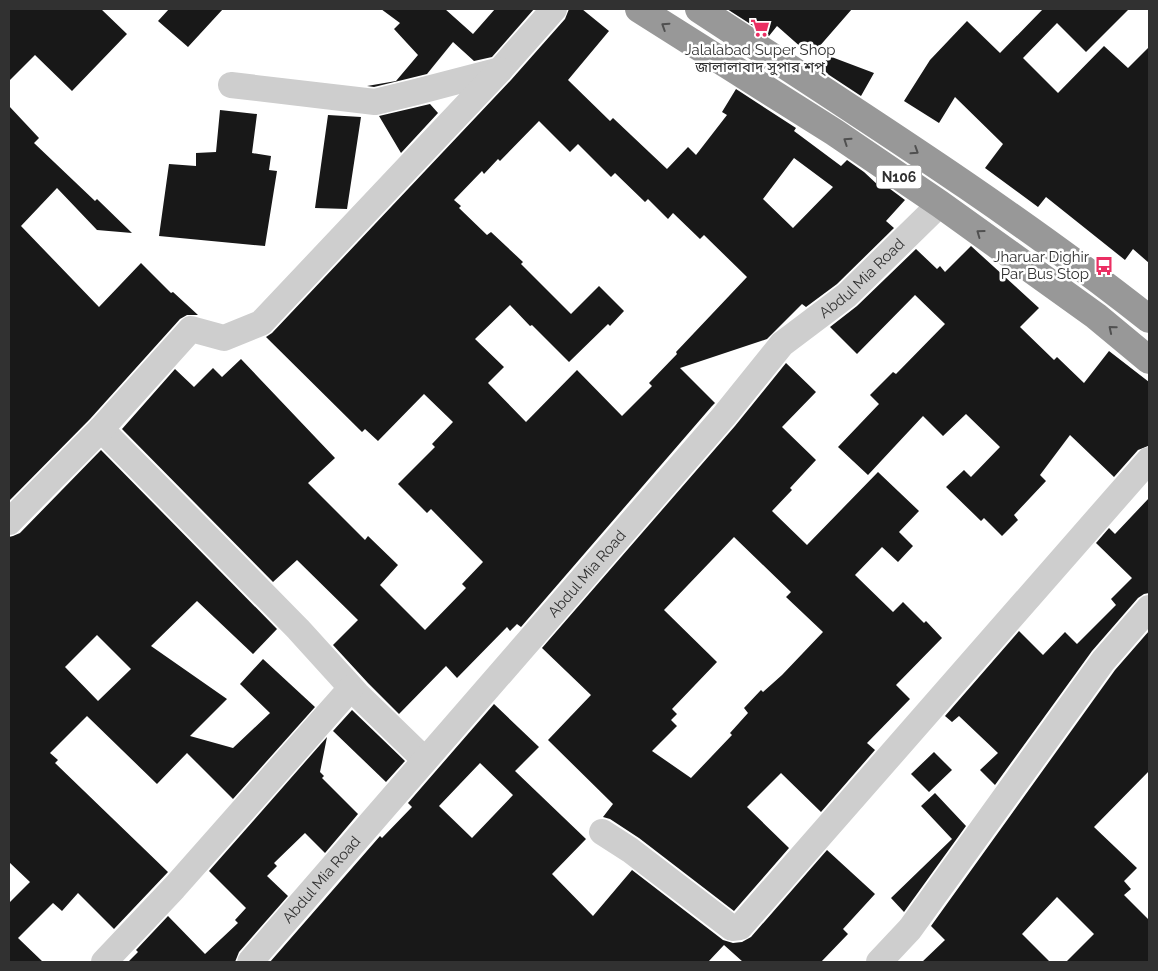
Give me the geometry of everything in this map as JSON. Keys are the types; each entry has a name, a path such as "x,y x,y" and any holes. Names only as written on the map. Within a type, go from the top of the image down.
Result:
{"highway":[{"name":"N106","path":"639,9 834,132 940,204 1096,316 1149,360"},
{"name":"N106","path":"699,9 946,171 1105,285 1149,319"}],"street":[{"path":"9,522 101,429 191,328 224,338 261,323 500,70 554,9"},
{"path":"231,85 375,102 500,70"},
{"name":"Abdul Mia Road","path":"250,962 724,416 782,344 846,295 940,204"},
{"path":"101,429 298,629 351,688 425,760"},
{"path":"602,832 630,850 732,928 740,927 1149,460"},
{"path":"879,962 910,928 1103,661 1149,608"},
{"path":"104,962 174,888 351,688"}],"building":[{"path":"9,9 101,9 127,34 72,91 35,55 9,81"},
{"path":"169,9 223,9 188,47 158,21"},
{"path":"381,9 445,9 473,34 495,9 534,9 492,57 474,61 453,42 427,74 374,87 367,86 396,81 418,55 394,29 400,23"},
{"path":"569,9 582,9 609,31 568,80 610,121 613,118 667,169 688,147 696,155 727,115 722,112 736,89 796,128 794,131 841,166 847,160 879,186 882,183 905,200 886,221 894,228 837,284 806,307 802,304 767,339 680,368 715,403 521,627 517,624 510,631 507,627 457,678 446,666 399,714 333,645 358,620 297,560 273,582 122,429 175,369 194,387 213,368 222,377 241,359 335,458 308,483 365,540 368,536 398,565 380,585 425,630 466,588 462,584 483,562 431,509 427,513 398,484 435,447 432,444 453,422 424,394 378,441 365,429 362,432 266,337 272,333 511,80 565,19","holes":["539,121 570,152 578,144 611,177 615,173 645,202 648,199 668,219 673,213 700,239 704,235 747,277 676,352 677,354 649,383 652,386 622,416 577,370 526,422 488,383 504,367 475,339 510,305 569,362 624,311 599,286 571,314 521,264 523,262 491,232 487,235 459,208 461,206 454,200 482,171 484,174 498,159 500,161","794,158 833,187 793,228 763,199"]},
{"path":"727,9 852,9 811,56 777,26 769,36"},
{"path":"1043,9 1129,9 1086,52 1057,23 1023,58 1058,93 1104,46 1128,68 1149,47 1149,263 1133,249 1125,260 1046,197 1038,207 985,168 1003,144 955,97 939,123 904,101 930,60 967,21 1000,53"},
{"path":"829,56 874,73 861,96 820,69"},
{"path":"430,104 438,113 401,153 379,116"},
{"path":"9,106 39,138 34,143 132,233 97,230 57,188 21,226 99,307 141,263 171,293 173,292 198,315 187,315 180,319 90,419 9,501"},
{"path":"220,110 257,114 252,153 271,156 269,170 277,171 265,246 159,236 169,164 196,166 196,153 216,152"},
{"path":"328,115 361,117 347,209 315,208"},
{"path":"971,246 1039,308 1020,327 1054,360 1057,357 1084,383 1109,351 1149,382 1148,446 1138,450 1114,477 1070,435 1040,475 1046,481 1014,515 1018,520 1002,536 984,518 981,521 946,487 964,470 971,477 1000,447 966,414 943,436 923,416 868,475 838,447 879,404 870,395 893,372 896,374 945,324 915,295 857,354 830,327 857,306 916,249 937,269 940,266 945,272"},
{"path":"786,363 816,392 782,427 816,460 772,511 807,545 878,472 919,511 899,532 913,546 898,562 882,547 855,575 893,612 903,602 924,623 926,621 942,638 896,685 910,699 867,743 875,750 821,812 781,773 747,807 789,848 734,911 639,838 610,819 603,817 613,804 548,740 591,695 542,648 735,426","holes":["734,537 791,592 786,597 823,632 782,675 763,692 761,690 744,708 748,713 730,733 732,735 691,778 652,751 677,726 671,720 677,714 672,709 717,662 664,610"]},
{"path":"101,450 277,629 253,654 197,601 151,646 227,699 190,736 233,748 270,713 240,684 263,659 315,707 233,799 187,753 157,784 87,716 50,753 58,760 55,763 168,872 114,929 78,893 62,911 53,903 18,938 43,962 9,962 9,903 30,882 9,862 9,537 20,533","holes":["97,635 131,669 98,701 65,667"]},
{"path":"1149,498 1149,593 1138,598 1092,651 995,785 980,770 998,753 959,716 952,722 945,716 1019,631 1043,655 1065,632 1077,644 1116,605 1111,599 1132,578 1096,543 1109,528 1115,534"},
{"path":"1149,631 1149,771 1094,827 1137,868 1124,881 1131,889 1124,895 1149,920 1149,962 1066,962 1094,934 1057,897 1022,934 1050,962 922,962 945,940 931,926 1115,670"},
{"path":"494,704 539,747 515,771 586,839 552,874 593,916 632,870 723,940 733,943 742,942 751,937 827,850 875,894 843,929 848,934 821,962 743,962 724,945 708,962 270,962 380,836 382,838 412,807 408,803","holes":["480,763 513,795 472,838 439,806"]},
{"path":"352,710 405,761 386,782 333,731"},
{"path":"327,737 320,772 324,776 322,778 358,814 325,853 305,833 274,863 277,866 267,876 288,896 239,952 235,962 128,962 138,952 136,950 168,916 205,954 238,923 235,920 246,908 209,871"},
{"path":"934,752 952,770 929,792 911,774"},
{"path":"935,793 966,826 904,912 891,898 952,839 921,806"}],"place":[{"name":"Jalalabad Super Shop জালালাবাদ সুপার শপ্","path":"760,28"},
{"name":"Jharuar Dighir Par Bus Stop","path":"1104,266"}]}
